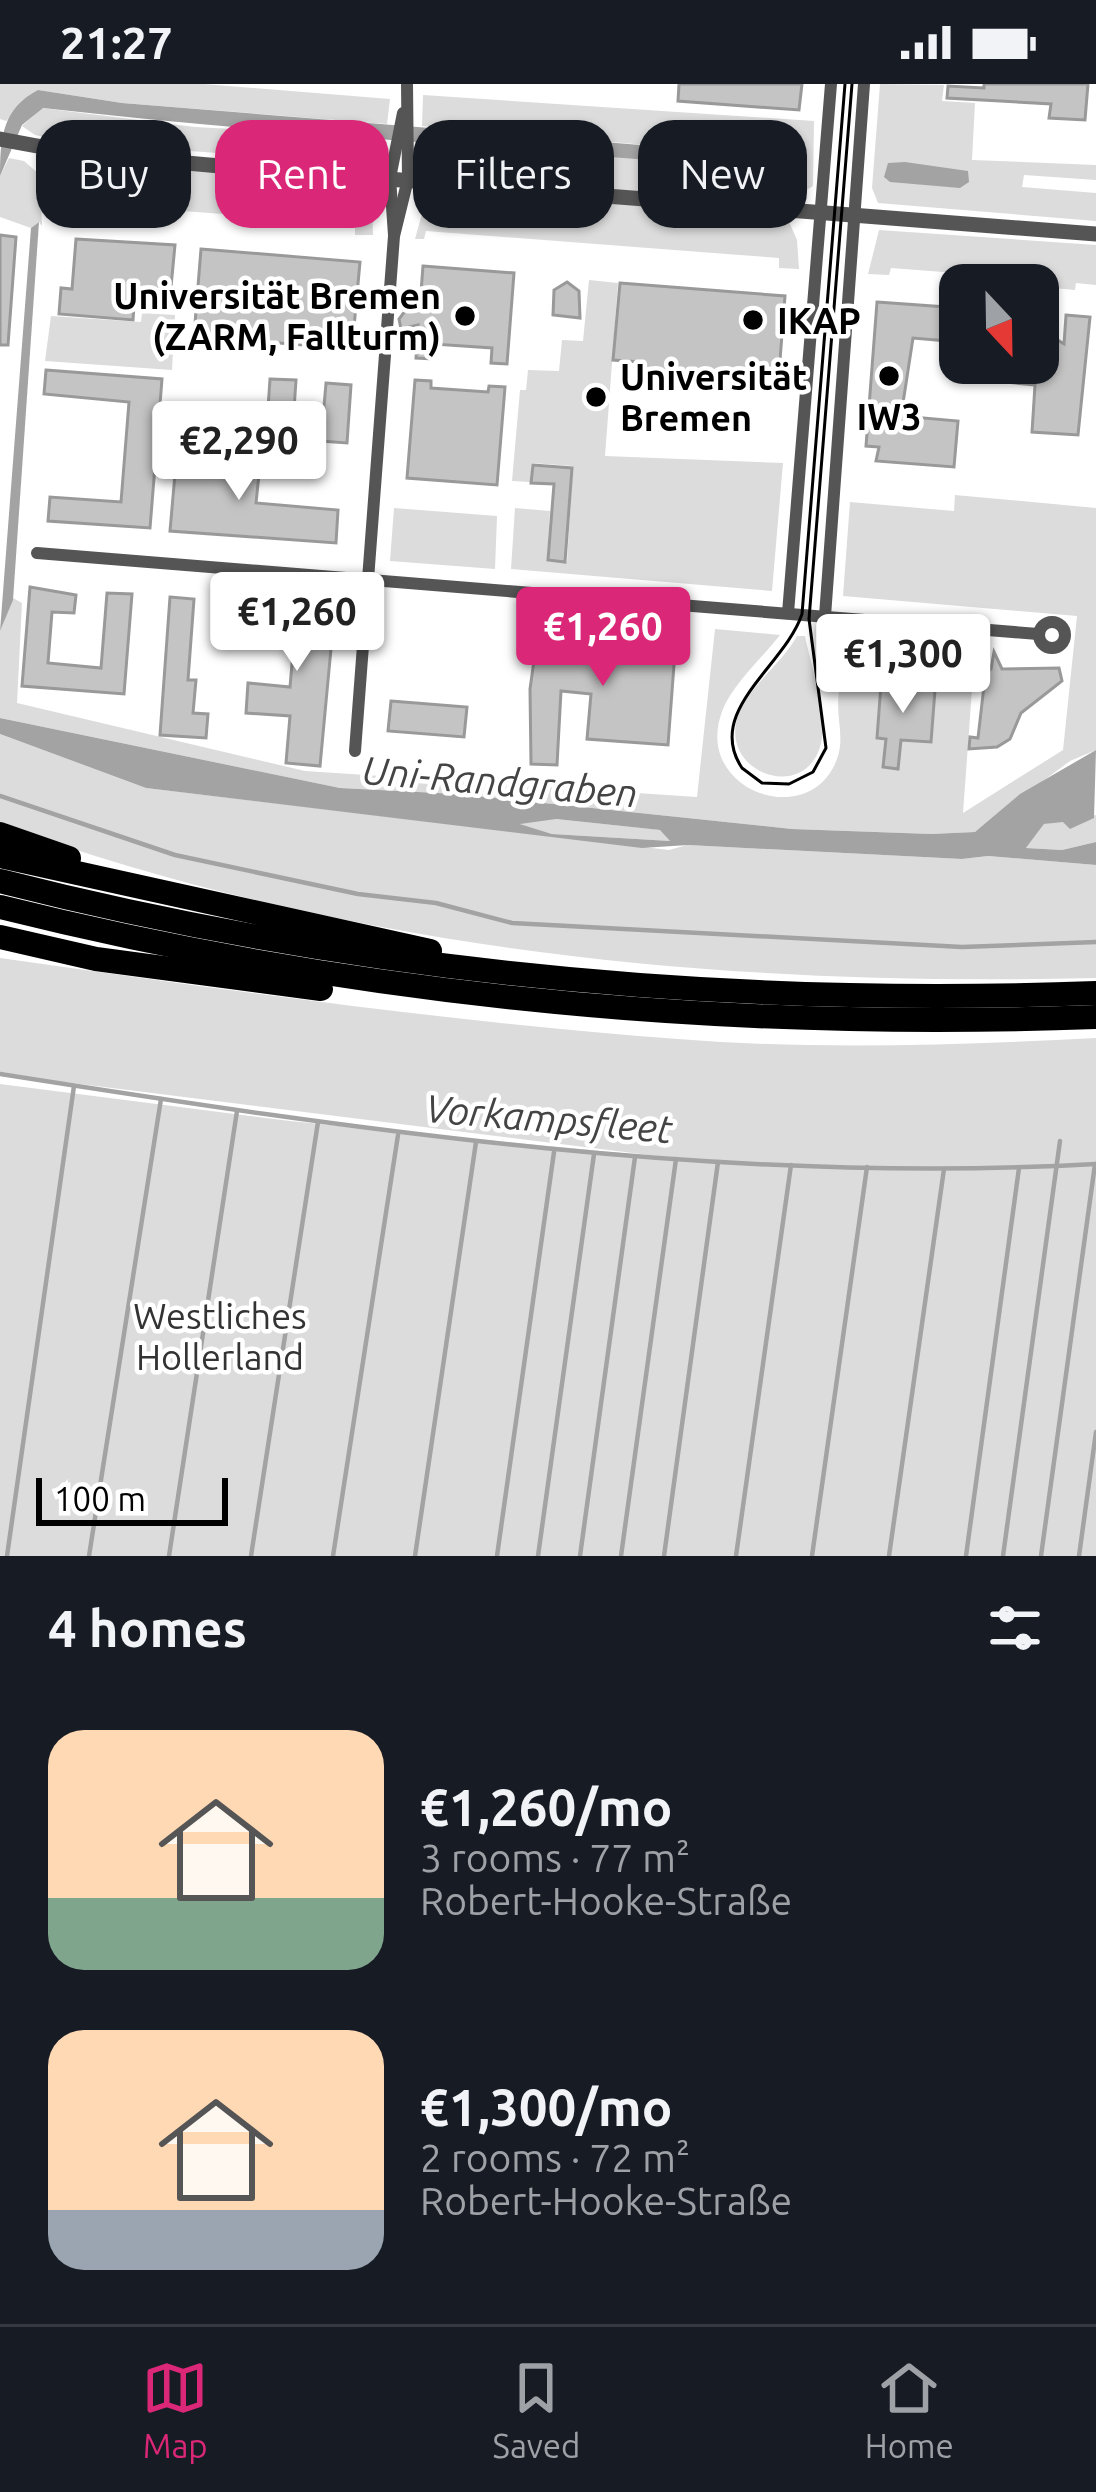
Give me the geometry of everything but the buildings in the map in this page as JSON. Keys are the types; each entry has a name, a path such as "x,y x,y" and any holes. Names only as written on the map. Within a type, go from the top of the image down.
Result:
{"highway":[{"path":"0,834 172,889 183,898"},
{"path":"0,856 183,898 526,966 553,980"},
{"path":"0,880 294,945 553,980 838,998 1096,993"},
{"path":"0,908 231,958 449,992 625,1011 946,1023 1096,1017"},
{"path":"0,937 96,959"},
{"path":"0,949 345,992 449,992"}],"street":[{"path":"355,751 394,236 390,178 402,144 407,84"},
{"path":"788,613 831,84"},
{"path":"825,616 864,84"},
{"path":"0,139 390,178 1096,234"},
{"path":"394,236 408,179 402,144"},
{"path":"37,553 1039,634"}],"green space":[{"path":"0,84 204,84 390,99 387,120 337,120 122,103 38,90 6,121 0,119"},
{"path":"880,84 944,85 942,101 975,103 972,160 1096,165 1096,180 1024,175 1022,187 1096,193 1096,221 878,203 872,188"},
{"path":"423,95 799,120 638,120 638,144 614,142 614,120 422,120"},
{"path":"42,108 139,120 36,120 36,135 22,126"},
{"path":"807,121 814,121 813,186 807,190"},
{"path":"191,127 215,128 215,153 191,151"},
{"path":"614,149 638,150 638,191 614,189"},
{"path":"9,158 24,161 36,172 36,224 31,228 0,217 0,176"},
{"path":"191,170 215,172 215,213 191,212"},
{"path":"614,203 638,205 638,228 792,228 799,269 779,268 779,258 426,231 424,239 415,239 418,228 614,228"},
{"path":"355,228 373,228 373,235 355,235"},
{"path":"879,230 1096,245 1096,285 1076,283 1075,290 1059,289 1059,264 939,264 939,272 891,268 889,275 868,274"},
{"path":"589,280 618,283 605,456 783,463 772,591 511,569 515,508 550,511 547,560 567,562 573,466 532,463 530,482 512,481 520,390 526,390 528,370 559,371 562,340 583,341"},
{"path":"142,313 175,315 172,370 45,361 51,316 141,322"},
{"path":"955,495 1096,508 1096,750 1070,761 975,832 792,829 457,794 340,788 0,718 0,631 13,598 22,603 17,703 305,771 697,797 715,629 780,635 728,699 717,737 723,761 737,780 780,797 803,794 823,781 837,759 838,696 850,640 975,649 963,813 1063,750 1077,616 843,596 850,502 954,511"},
{"path":"394,508 497,516 495,569 390,561"},
{"path":"797,636 805,636 821,706 822,735 811,764 782,777 766,774 741,754 737,719 748,697"},
{"path":"0,734 146,788 669,850 687,845 962,859 988,856 1096,865 1096,978 817,976 678,967 403,931 267,903 0,824"},
{"path":"1096,815 1096,842 1062,850 1026,848 1044,824"},
{"path":"521,820 661,830 670,841 552,834 520,824"},
{"name":"Westliches Hollerland","path":"0,958 423,1014 678,1039 887,1045 1096,1038 1096,1556 0,1556 0,1084 290,1121 673,1158 0,1074"}],"shaded area":[{"path":"38,90 122,103 332,120 215,120 215,126 43,108 22,125 0,176 6,126 26,98"},
{"path":"389,125 413,127 413,142 389,140"},
{"path":"614,143 638,145 638,160 614,158"},
{"path":"888,163 968,171 969,182 960,188 890,182 884,177"},
{"path":"36,224 39,228 13,600 0,631 31,228"},
{"path":"0,718 340,788 457,794 792,829 931,834 975,832 1020,794 1096,750 1094,818 1070,829 1063,822 1044,824 1026,848 1062,850 1096,842 1096,865 988,856 962,859 688,845 642,848 146,788 0,734","holes":["556,819 660,830 670,841 552,834 520,824"]}],"waterway":[{"path":"0,796 175,855 358,894 436,903 512,923 962,947 1096,942"},
{"name":"Vorkampsfleet","path":"0,1074 409,1133 683,1160 821,1167 1096,1164"},
{"path":"7,1556 74,1086"},
{"path":"89,1556 161,1099"},
{"path":"169,1556 237,1111"},
{"path":"251,1556 318,1122"},
{"path":"333,1556 398,1135"},
{"path":"1003,1556 1060,1141"},
{"path":"415,1556 476,1142"},
{"path":"497,1556 554,1152"},
{"path":"538,1556 594,1154"},
{"path":"580,1556 635,1157"},
{"path":"621,1556 676,1159"},
{"path":"664,1556 718,1162"},
{"path":"1041,1556 1095,1164"},
{"path":"736,1556 791,1165"},
{"path":"812,1556 867,1167"},
{"path":"966,1556 1019,1168"},
{"path":"889,1556 944,1169"},
{"path":"1079,1556 1096,1432"}],"tram line":[{"path":"845,84 802,614 751,689 733,727 733,747 742,768 762,783 789,784 813,772 826,748 809,619 852,84"}],"place":[{"name":"Universität Bremen (ZARM, Fallturm)","path":"465,316"},
{"name":"IKAP","path":"753,320"},
{"name":"IW3","path":"889,376"},
{"name":"Universität Bremen","path":"596,397"}],"water label":[{"name":"Uni-Randgraben","path":"500,781"}]}
